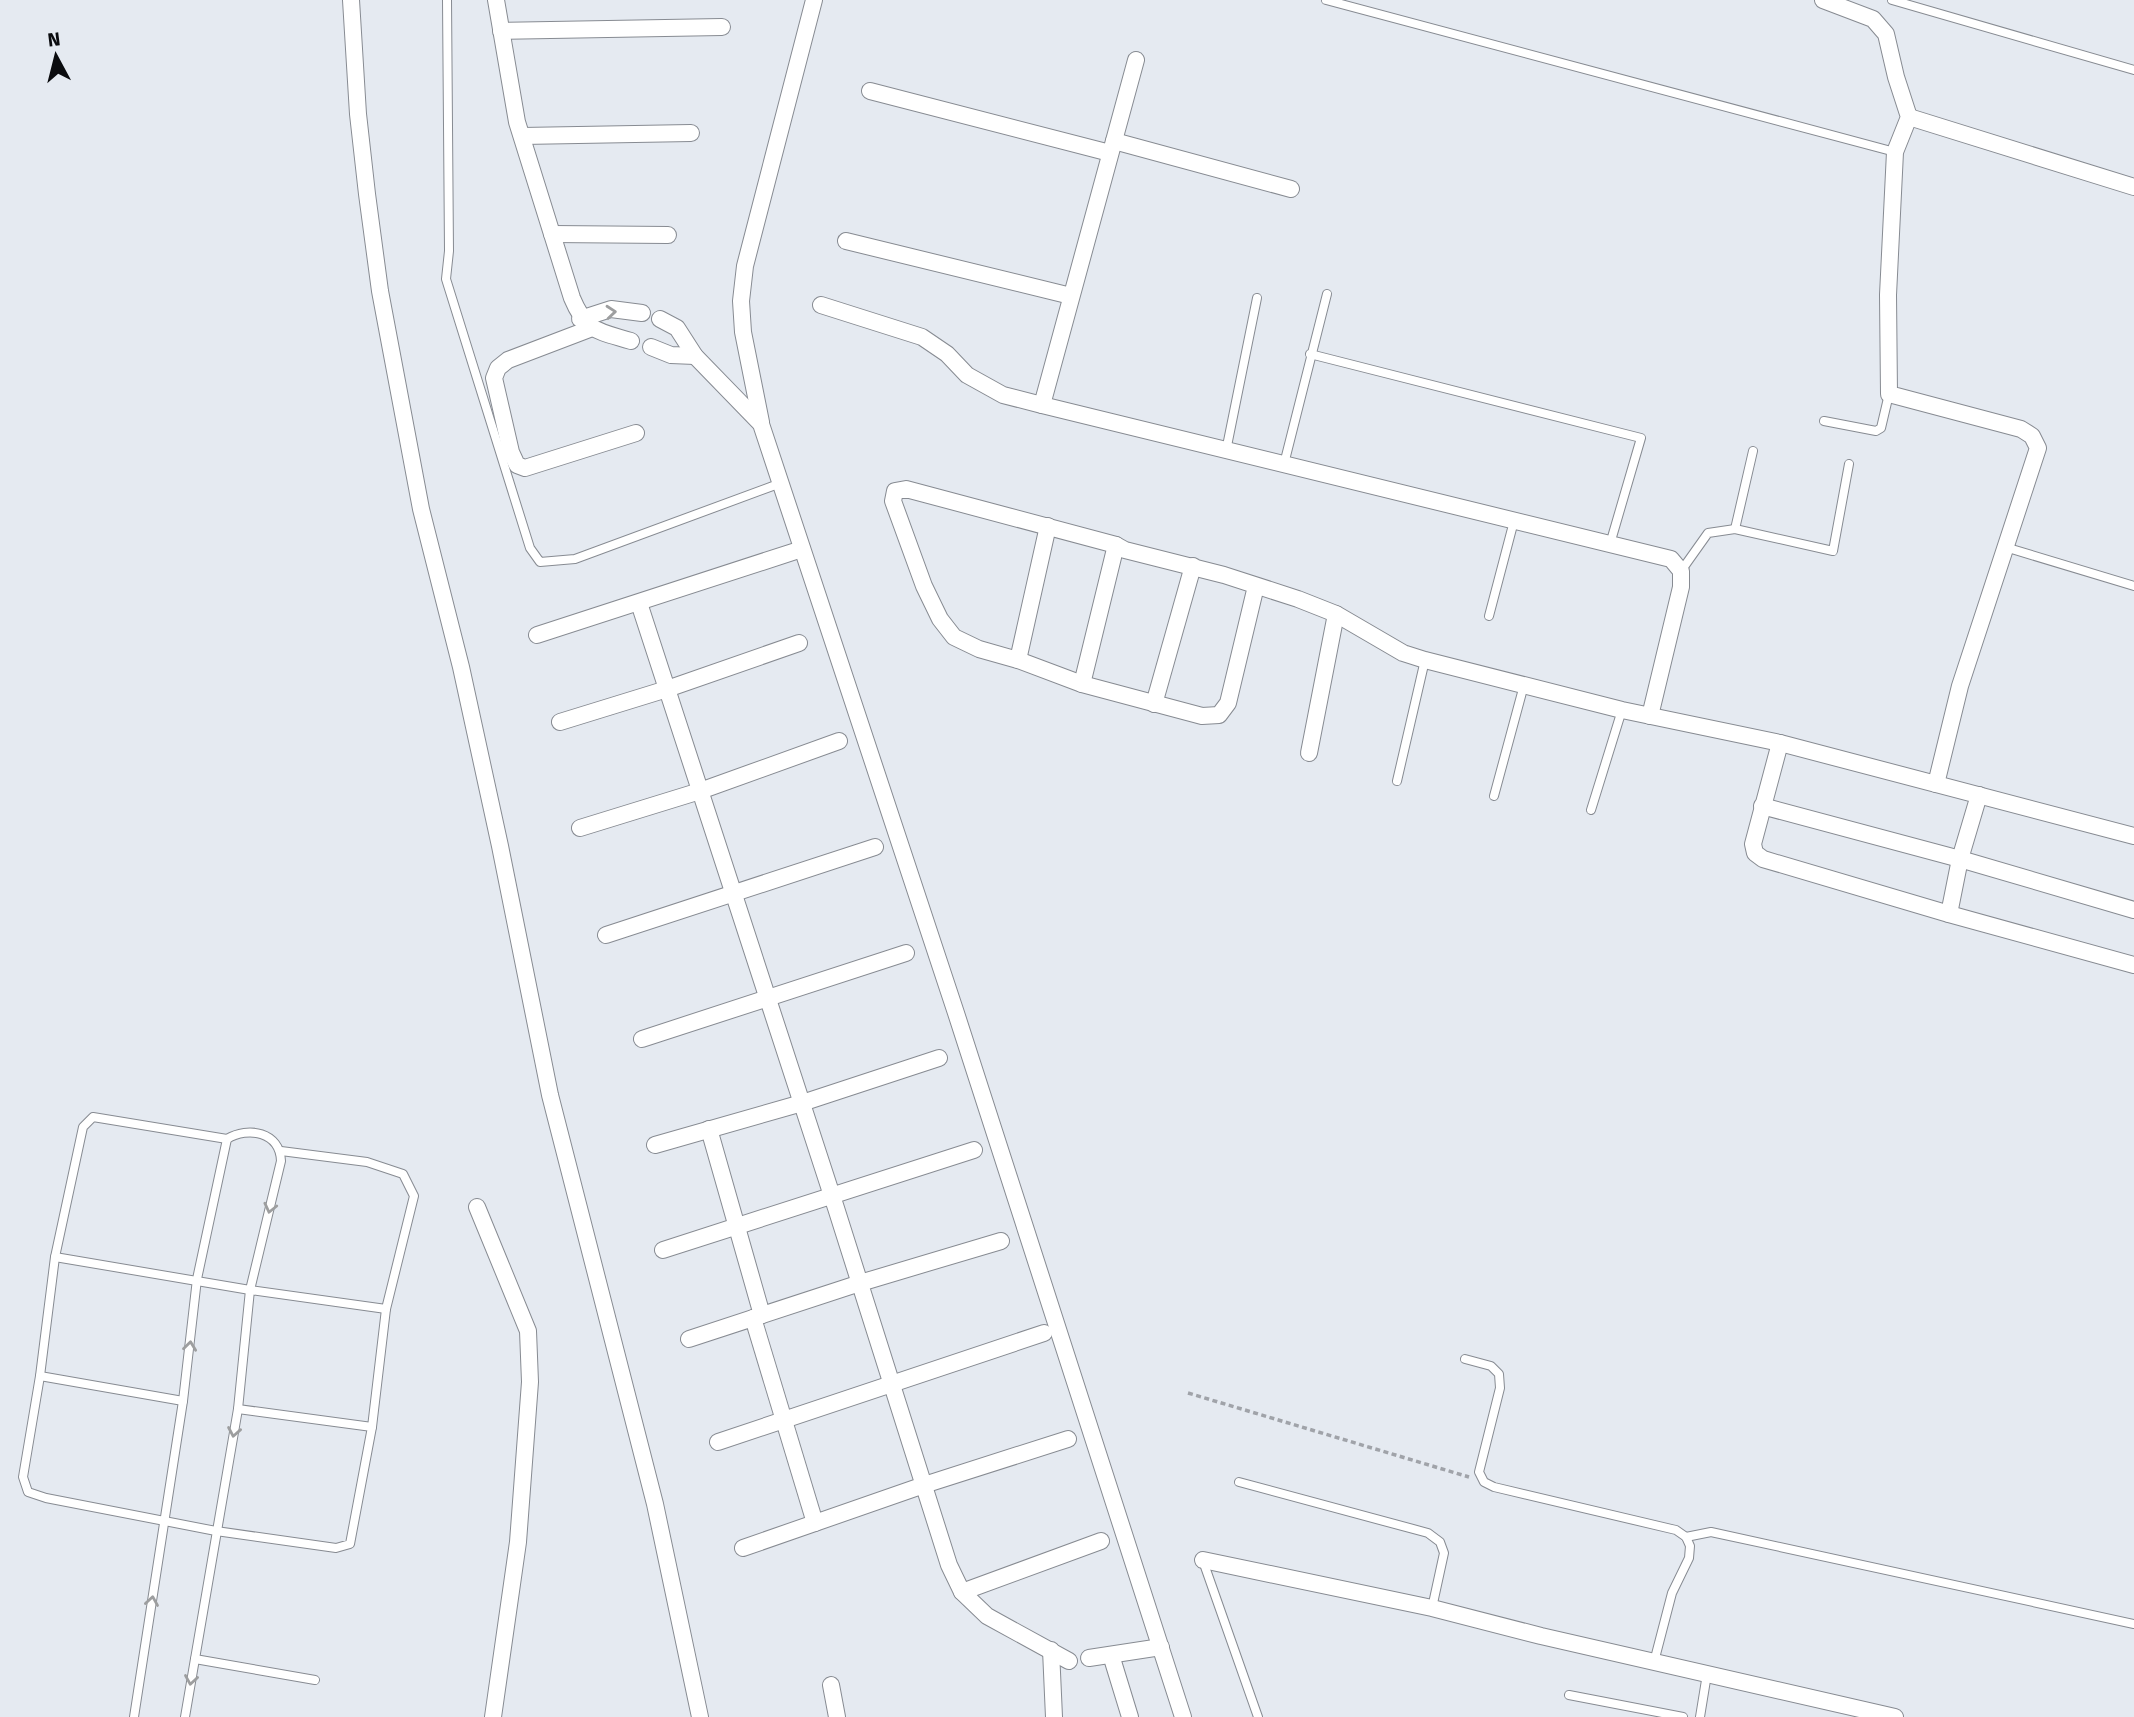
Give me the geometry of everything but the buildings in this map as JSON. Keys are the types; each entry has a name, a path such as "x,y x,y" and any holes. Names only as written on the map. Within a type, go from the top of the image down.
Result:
{"street":[{"path":"351,0 358,114 380,292 421,509 461,667 498,833 550,1095 655,1504 700,1717"},
{"path":"496,0 522,136 552,234 586,323 631,341"},
{"path":"814,0 745,266 741,301 743,332 761,424 960,1025 1184,1717"},
{"path":"1823,0 1873,19 1886,34 1909,117 1895,152 1888,295 1889,394 2021,429 2032,436 2038,447 1960,686 1936,784"},
{"path":"501,31 722,27"},
{"path":"1042,405 1136,60"},
{"path":"870,91 1291,189"},
{"path":"1909,117 2134,187"},
{"path":"522,136 691,133"},
{"path":"552,234 668,235"},
{"path":"846,241 1071,296"},
{"path":"821,305 922,337 947,354 967,375 1003,395 1671,559 1681,571 1681,587 1650,716"},
{"path":"636,433 525,468 517,464 511,452 494,378 498,368 508,360 611,309 642,313"},
{"path":"660,319 677,328 695,356 761,424"},
{"path":"651,347 671,355 695,356"},
{"path":"1255,586 1228,703 1219,715 1202,716 1154,704 1082,684 954,638 940,619 924,586 893,501 895,491 906,489 1116,545 1125,550 1193,566 1255,586 1336,614 1403,653 1425,660 1622,710 1780,743 2134,836"},
{"path":"1018,660 1048,527"},
{"path":"1082,684 1116,545"},
{"path":"537,635 802,549"},
{"path":"1154,704 1193,566"},
{"path":"639,603 832,1195 949,1565 962,1592 987,1616 1069,1661"},
{"path":"1309,753 1336,614"},
{"path":"560,722 667,689 799,643"},
{"path":"580,828 700,791 839,741"},
{"path":"1780,743 1753,844 1755,853 1763,859 2134,965"},
{"path":"1948,914 1960,859 1979,795"},
{"path":"1762,806 1960,859 2134,910"},
{"path":"606,936 875,847"},
{"path":"642,1039 906,953"},
{"path":"655,1145 939,1058"},
{"path":"709,1129 783,1421 815,1523"},
{"path":"663,1250 974,1150"},
{"path":"477,1207 528,1331 530,1382 518,1542 493,1717"},
{"path":"689,1339 1000,1241"},
{"path":"718,1442 1044,1333"},
{"path":"743,1548 924,1485 1068,1439"},
{"path":"962,1592 1101,1541"},
{"path":"1203,1560 1432,1608 1887,1716"},
{"path":"1089,1658 1161,1647"},
{"path":"1051,1650 1054,1717"},
{"path":"1111,1655 1130,1717"},
{"path":"831,1685 837,1717"}],"lane":[{"path":"447,0 449,251 446,279 530,548 540,562 575,559 780,484"},
{"path":"1326,0 1895,152"},
{"path":"1892,0 2134,70"},
{"path":"1283,464 1327,294"},
{"path":"1226,451 1257,298"},
{"path":"1310,354 1641,438 1609,544"},
{"path":"1824,421 1876,431 1881,428 1885,417 1889,394"},
{"path":"1735,529 1753,451"},
{"path":"1681,571 1708,533 1735,529 1833,551 1849,464"},
{"path":"1489,616 1514,521"},
{"path":"2006,547 2134,586"},
{"path":"1396,781 1425,660"},
{"path":"1494,796 1524,685"},
{"path":"1591,810 1622,710"},
{"path":"227,1139 93,1117 83,1127 78,1140 55,1256 40,1376 23,1477 28,1492 46,1499 216,1531 336,1548 350,1544 372,1427 386,1309 414,1196 402,1174 367,1162 281,1151"},
{"path":"134,1717 183,1401 197,1279 227,1139 237,1132 263,1135 276,1142 281,1151 281,1161 250,1290 238,1409 185,1717"},
{"path":"55,1256 250,1290 386,1309"},
{"path":"1465,1359 1491,1366 1499,1374 1500,1388 1479,1472 1484,1482 1494,1487 1676,1530 1686,1536 1690,1546 1689,1558 1672,1593 1654,1662"},
{"path":"40,1376 183,1401"},
{"path":"238,1409 372,1427"},
{"path":"1239,1482 1428,1533 1440,1542 1444,1553 1432,1608"},
{"path":"1686,1536 1711,1532 2134,1624"},
{"path":"1203,1560 1258,1717"},
{"path":"195,1659 315,1680"},
{"path":"1700,1717 1707,1674"},
{"path":"1569,1695 1683,1717"}],"path":[{"path":"1188,1393 1484,1482"}]}
